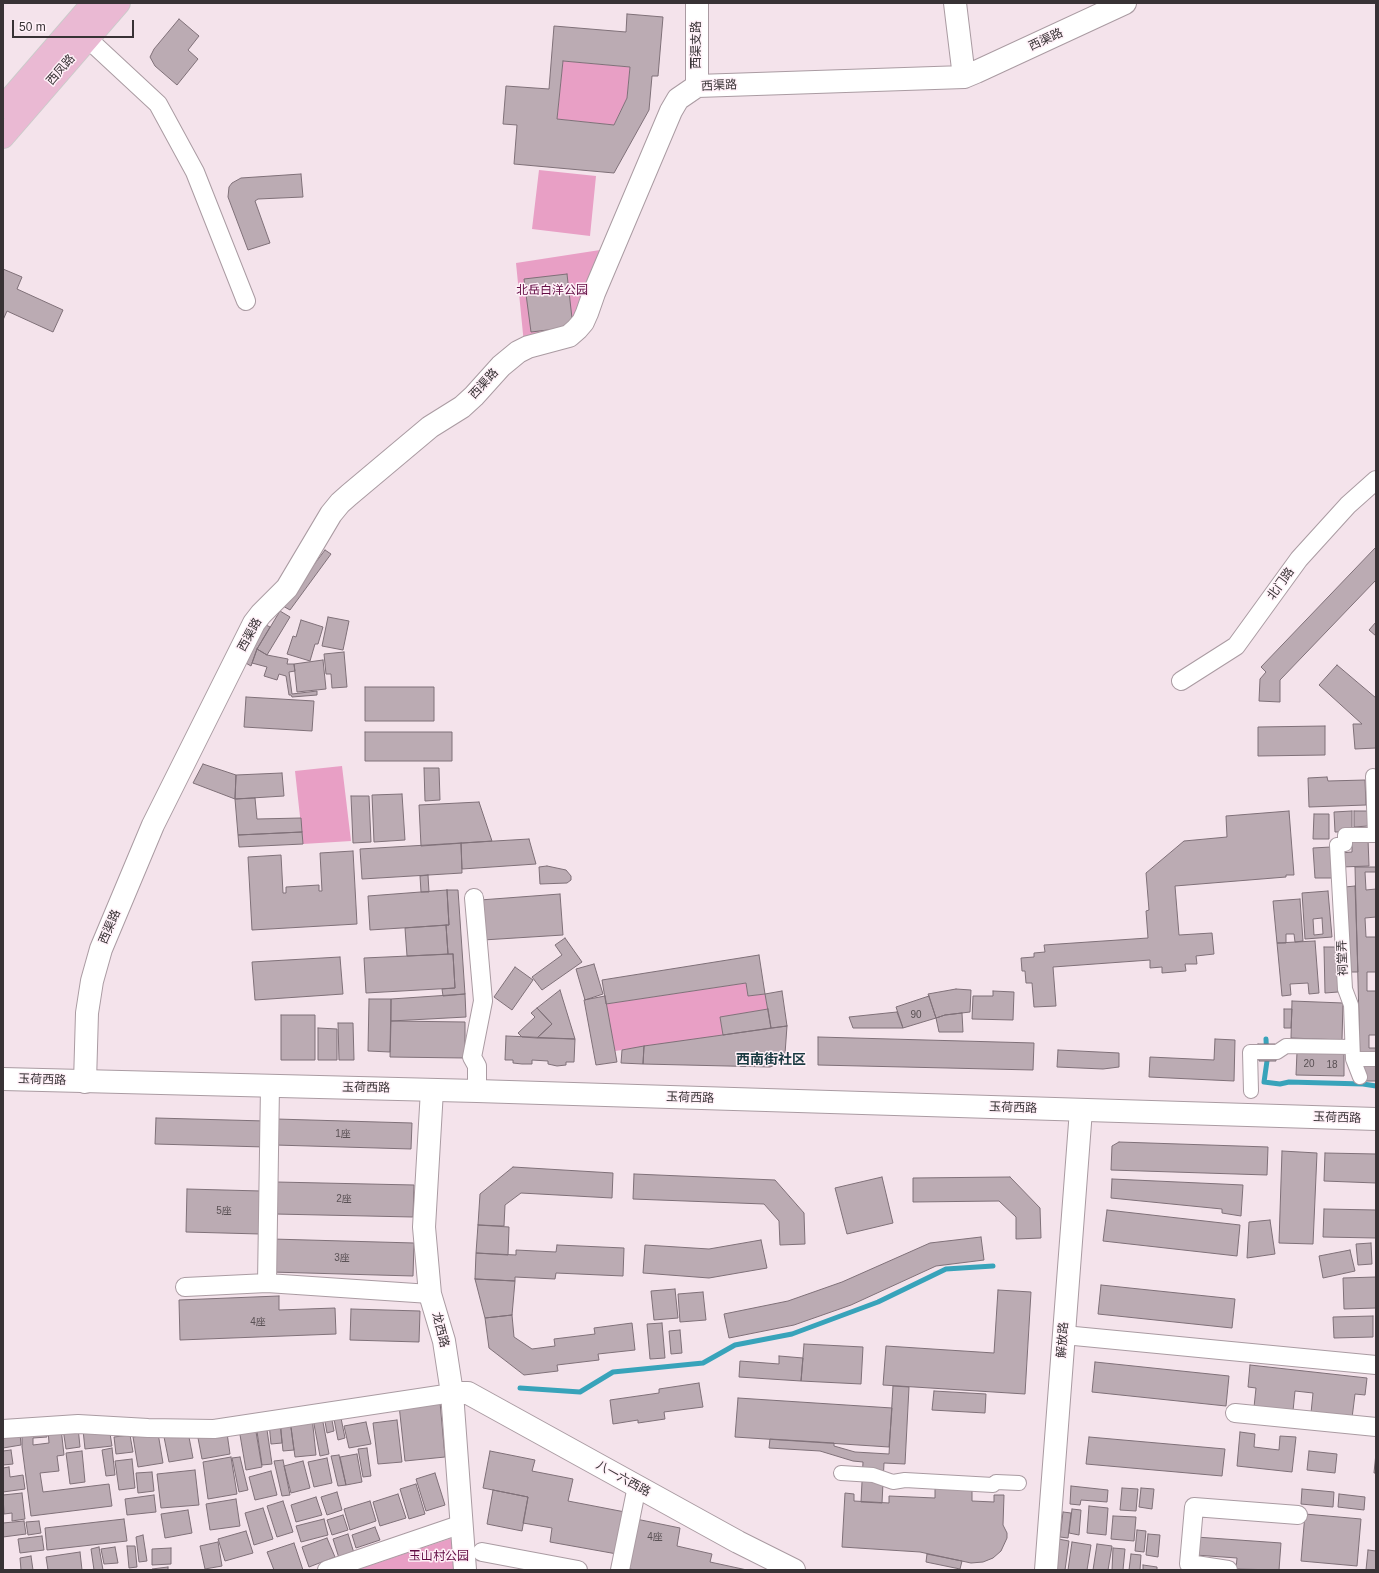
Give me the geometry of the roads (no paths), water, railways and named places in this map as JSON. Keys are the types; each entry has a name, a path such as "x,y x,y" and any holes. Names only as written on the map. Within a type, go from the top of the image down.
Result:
{"main road":[{"name":"西凤路","path":"3,107 93,3"},
{"name":"西凤路","path":"3,138 118,3"}],"street":[{"name":"西渠支路","path":"697,3 697,86"},
{"path":"955,3 964,77"},
{"name":"西渠路","path":"85,1082 87,1013 92,981 101,949 153,825 254,623 287,588 331,514 340,503 430,426 462,406 474,396 513,355 528,347 569,336 577,330 587,313 670,111 678,99 697,86 964,77 1090,11 1125,3"},
{"path":"88,39 158,104 195,172 246,301"},
{"name":"北门路","path":"1181,681 1236,646 1299,559 1348,505 1376,480"},
{"path":"1373,776 1376,835"},
{"name":"祠堂弄","path":"1360,1077 1353,1053 1351,1005 1344,989 1337,845 1345,844 1345,835 1376,835"},
{"path":"474,898 483,1001 472,1057 477,1066 476,1091"},
{"path":"1251,1091 1250,1052 1278,1052 1286,1046 1353,1053 1376,1059"},
{"name":"玉荷西路","path":"3,1079 476,1091 1376,1119"},
{"path":"267,1283 270,1086"},
{"name":"龙西路","path":"432,1090 424,1227 430,1294 444,1341 452,1393 465,1570"},
{"name":"解放路","path":"1046,1570 1081,1110"},
{"path":"185,1287 267,1283 430,1294"},
{"path":"1064,1335 1376,1365"},
{"path":"3,1429 78,1424 148,1428 214,1429 452,1393"},
{"name":"八一六西路","path":"452,1393 468,1393 637,1486 766,1564 794,1570"},
{"path":"1235,1413 1376,1427"},
{"path":"841,1473 873,1475 894,1482 905,1480 992,1485 996,1482 1019,1483"},
{"path":"620,1570 637,1486"},
{"path":"1228,1570 1189,1564 1194,1507 1298,1515"},
{"path":"327,1570 462,1524"},
{"path":"482,1552 578,1570"}],"waterway":[{"path":"1266,1039 1267,1061 1264,1082 1280,1084 1289,1082 1363,1084 1376,1086"},
{"path":"520,1388 580,1392 613,1372 703,1363 735,1345 792,1334 878,1302 946,1269 993,1266"}],"district":[{"name":"西南街社区","path":"771,1060"}],"park label":[{"name":"北岳白洋公园","path":"552,291"},
{"name":"玉山村公园","path":"439,1557"}]}
